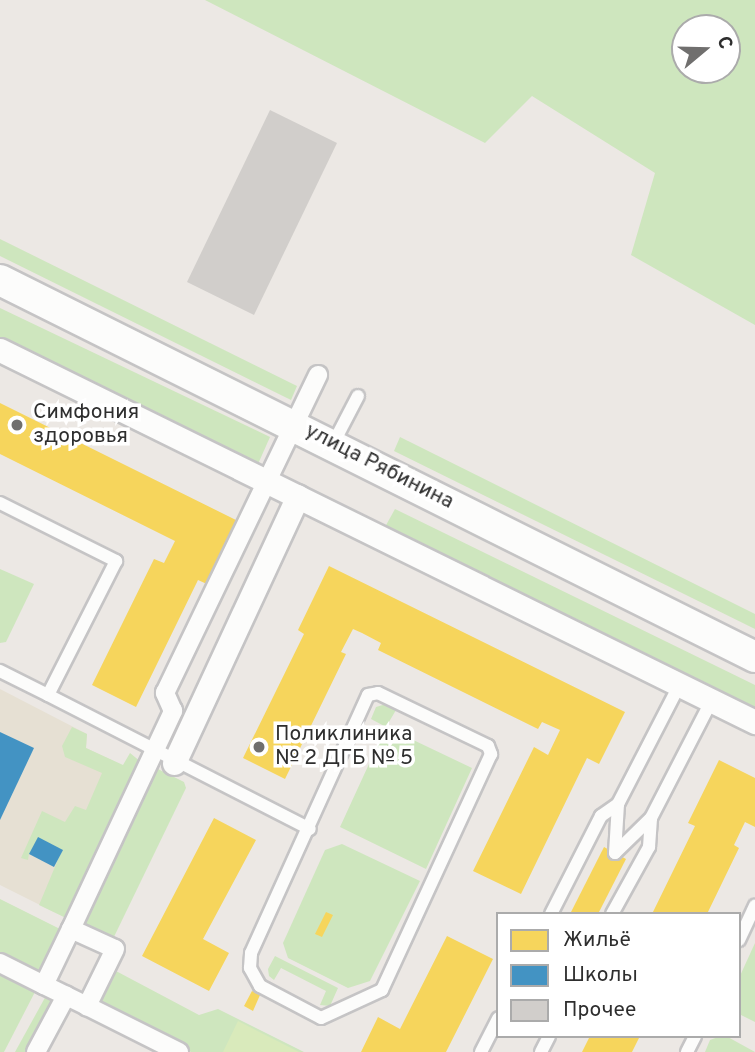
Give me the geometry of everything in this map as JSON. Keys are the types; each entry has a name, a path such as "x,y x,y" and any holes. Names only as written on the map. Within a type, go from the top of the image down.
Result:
{"street":[{"name":"улица Рябинина","path":"0,280 295,424 755,657"},
{"path":"0,350 755,722"},
{"path":"44,985 173,711 165,693 318,375"},
{"path":"174,763 298,496"},
{"path":"71,929 115,949 87,1006"},
{"path":"0,963 179,1052"},
{"path":"36,1052 66,996"}],"lane":[{"path":"333,444 358,396"},
{"path":"0,503 116,561 48,695"},
{"path":"0,671 174,763 310,829"},
{"path":"680,684 618,804 615,853 651,818 712,701"},
{"path":"378,693 488,746 491,754 382,990 338,1007 321,1018 260,986 250,968 251,953 310,829 368,695 378,693"},
{"path":"552,912 601,816 618,804"},
{"path":"613,912 649,847 651,818"},
{"path":"741,936 755,905"},
{"path":"481,1052 496,1022"}],"shaded area":[{"path":"0,689 87,734 86,748 124,766 54,912 0,885"}],"green space":[{"path":"205,0 755,0 755,325 631,255 655,173 532,96 485,143"},
{"path":"0,239 297,386 291,400 0,256"},
{"path":"0,308 270,437 258,464 0,339"},
{"path":"400,437 755,614 755,629 394,451"},
{"path":"395,509 755,685 755,712 385,527"},
{"path":"0,569 34,584 6,642 0,643"},
{"path":"386,704 396,710 386,727 371,719 376,707"},
{"path":"72,727 87,734 86,748 123,765 130,753 141,762 68,919 39,905 62,850 29,854 28,860 21,858 42,811 65,822 75,806 86,810 102,773 65,757 62,746"},
{"path":"386,727 472,768 426,869 340,827"},
{"path":"158,769 184,782 186,788 111,943 80,927 151,770"},
{"path":"342,844 420,881 370,981 348,988 288,958 283,943 325,850"},
{"path":"0,899 62,930 41,977 0,957"},
{"path":"755,943 755,1022 741,1015 741,974"},
{"path":"275,956 338,988 330,1006 320,1005 326,991 281,968 274,980 269,976 268,969"},
{"path":"0,970 37,988 4,1052 0,1052"},
{"path":"116,971 199,1015 218,1009 304,1052 191,1052 99,1006"},
{"path":"47,994 58,999 31,1052 15,1052"},
{"path":"238,1021 299,1052 223,1052"},
{"path":"730,1038 755,1052 705,1052 710,1040"}],"building: Жильё":[{"path":"0,403 240,522 209,585 198,580 136,707 92,685 154,559 164,563 175,541 0,454"},
{"path":"329,566 625,712 599,764 587,758 521,894 473,871 534,747 548,755 560,730 542,722 538,729 378,650 381,643 362,633 353,629 341,652 346,654 285,779 243,758 304,634 298,630"},
{"path":"719,760 755,778 755,827 745,822 734,845 739,848 708,912 653,912 695,826 688,823"},
{"path":"214,818 256,840 203,939 229,953 209,991 142,956"},
{"path":"604,847 626,859 599,912 571,912"},
{"path":"326,912 333,915 322,937 315,934"},
{"path":"447,936 493,959 446,1052 361,1052 378,1017 400,1029"},
{"path":"252,991 260,995 253,1011 244,1006"},
{"path":"589,1038 639,1038 632,1052 582,1052"}],"building: Школы":[{"path":"0,732 34,748 0,820"},
{"path":"38,837 63,850 54,867 29,854"}],"building: Прочее":[{"path":"270,110 337,143 254,315 187,282"}],"place":[{"name":"Симфония здоровья","path":"17,425"},
{"name":"Поликлиника № 2 ДГБ № 5","path":"259,747"}]}
